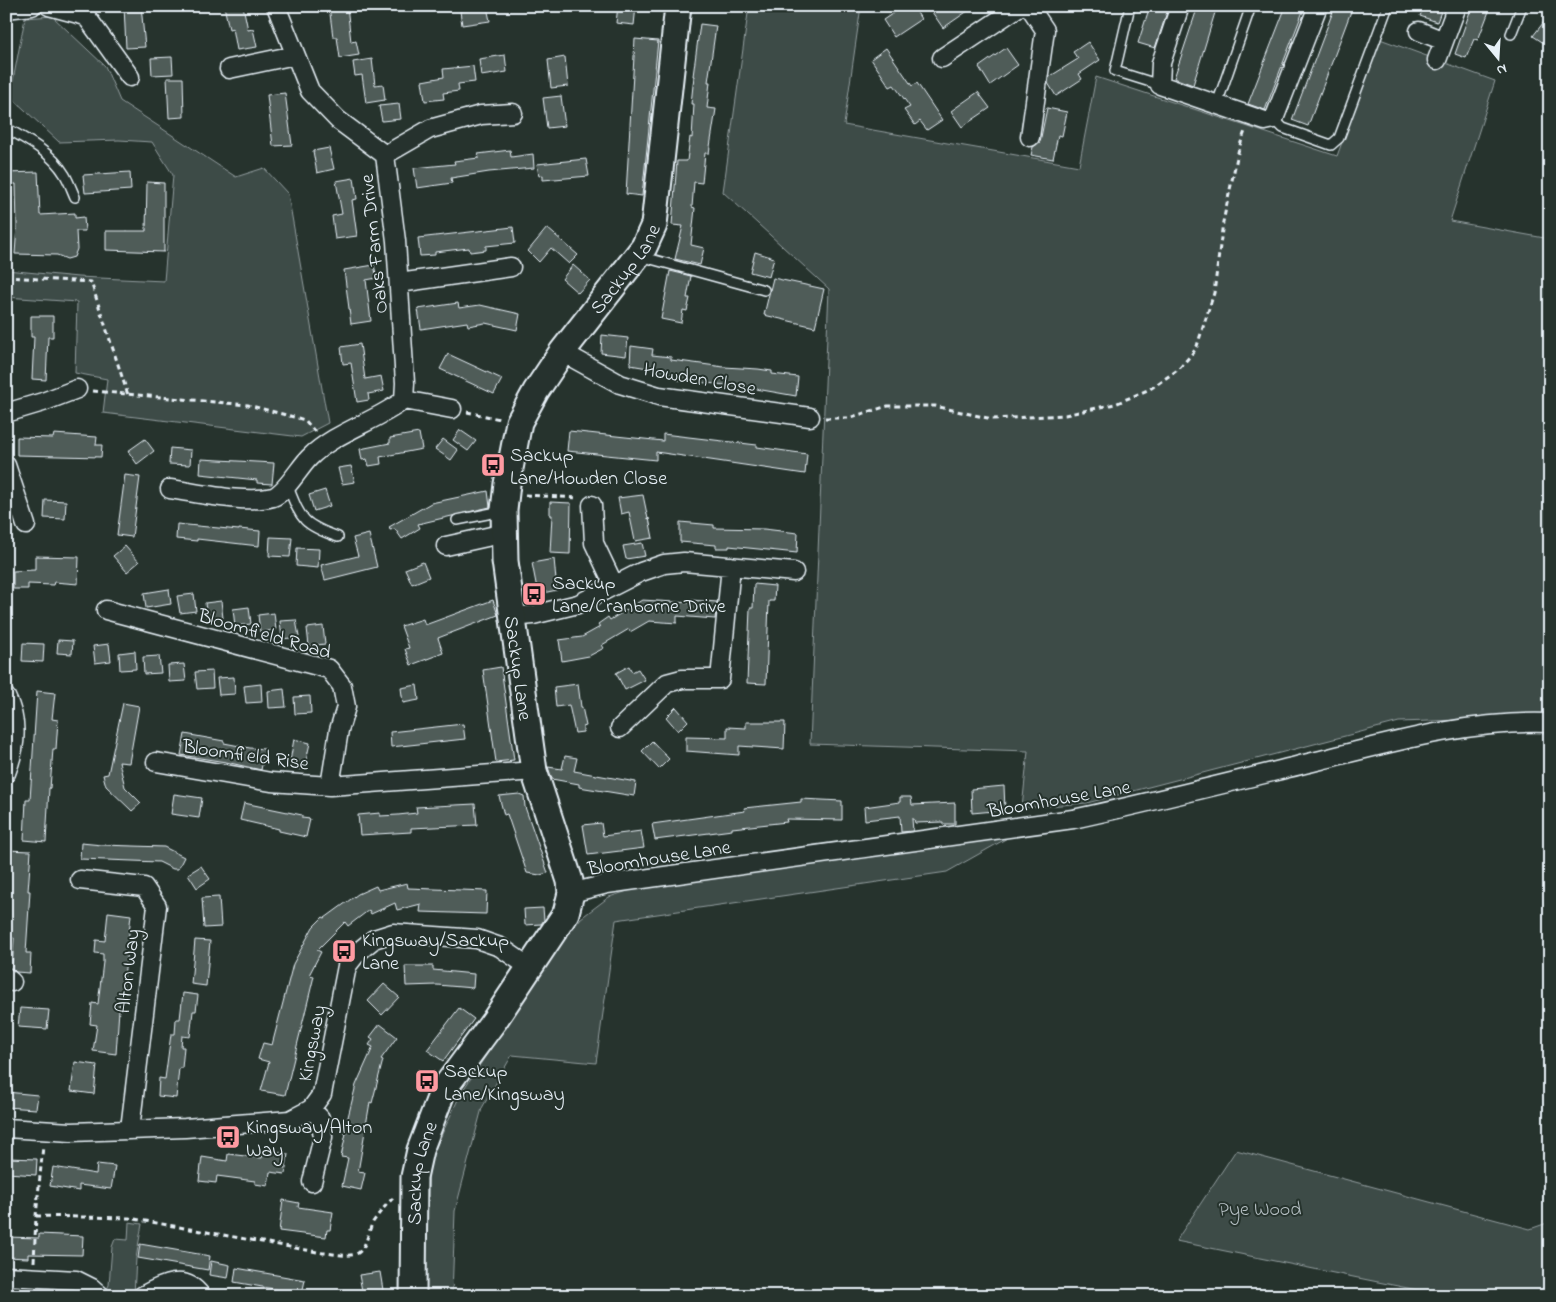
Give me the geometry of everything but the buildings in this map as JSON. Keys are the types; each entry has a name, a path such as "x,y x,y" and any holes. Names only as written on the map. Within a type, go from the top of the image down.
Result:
{"street":[{"path":"6,9 32,6"},
{"path":"49,6 86,16 130,77"},
{"name":"Oaks Farm Drive","path":"276,6 310,91 338,120 385,155 396,241 405,383 404,400"},
{"name":"Sackup Lane","path":"413,1296 414,1182 420,1150 443,1090 494,1021 566,913 571,893 570,881 534,771 505,561 505,513 519,422 536,391 562,352 644,247 654,225 678,6"},
{"path":"942,58 1020,6"},
{"path":"1029,6 1044,30 1030,137"},
{"path":"1180,6 1156,61 1160,85 1265,121 1274,119 1318,6"},
{"path":"1437,60 1457,6"},
{"path":"1419,32 1444,41"},
{"path":"229,70 295,55"},
{"path":"385,155 430,129 481,115 513,113"},
{"path":"399,283 512,267"},
{"name":"Howden Close","path":"562,352 620,384 659,396 810,417"},
{"path":"6,413 77,389"},
{"path":"170,489 255,500 276,496 297,475 309,458 330,442 390,410 404,400 452,409"},
{"path":"6,465 26,525"},
{"path":"592,505 594,543 614,585"},
{"path":"446,546 505,513"},
{"path":"512,617 533,615 578,604 641,572 664,564 684,562 794,572"},
{"path":"620,728 667,683 682,679 720,679 731,566"},
{"name":"Bloomfield Road","path":"106,610 329,669 342,686 346,707 339,730 330,786"},
{"path":"6,697 13,716 16,737 13,755 6,773"},
{"name":"Bloomhouse Lane","path":"571,893 607,884 1073,819 1453,729 1528,722 1550,723"},
{"name":"Bloomfield Rise","path":"156,762 271,782 330,786"},
{"path":"330,786 534,771"},
{"name":"Alton Way","path":"80,880 144,887 157,906 130,1129"},
{"name":"Kingsway","path":"6,1128 71,1132 185,1128 290,1120 311,1109 322,1094 348,966 358,952 374,939 393,933 477,939 500,947 529,967"},
{"path":"311,1109 320,1118 323,1137 312,1182"},
{"path":"6,1276 76,1280 92,1288 101,1296"},
{"path":"142,1296 173,1283 186,1283 196,1288 200,1296"}],"lane":[{"path":"1130,6 1122,53 1115,71 1160,85"},
{"path":"1217,104 1251,6"},
{"path":"1274,119 1283,128 1331,144 1339,138 1388,8 1377,6"},
{"path":"1511,34 1522,6"},
{"path":"6,128 43,150 65,175 75,197"},
{"path":"638,255 764,290"},
{"path":"287,484 299,513 308,524 338,537"},
{"path":"457,520 505,513"}],"path":[{"path":"810,417 848,418 888,406 934,406 992,419 1065,415 1114,404 1150,389 1179,369 1196,349 1214,293 1223,222 1239,148 1250,116"},
{"path":"6,277 91,282 128,395"},
{"path":"77,389 248,405 305,420 314,429 321,449"},
{"path":"452,409 519,422"},
{"path":"505,513 578,498 592,505"},
{"path":"34,1278 36,1216 44,1130"},
{"path":"36,1216 129,1218 323,1253 351,1255 358,1253 363,1247 372,1224 380,1212 395,1195 414,1182"}],"green space":[{"path":"749,6 861,6 844,125 1079,166 1096,77 1337,156 1380,39 1495,81 1450,221 1550,239 1550,717 1399,722 1087,803 1022,808 1028,751 810,744 829,289 723,192"},
{"path":"52,16 105,66 120,101 236,177 264,168 288,194 328,423 301,437 103,413 107,379 75,373 77,302 6,297 6,270 78,277 164,281 173,175 152,142 119,140 59,142 10,96 25,18"},
{"path":"1018,832 947,872 616,920 596,1063 512,1055 482,1108 455,1211 452,1296 425,1296 429,1162 461,1093 558,948 581,918 609,897 631,890"},
{"name":"Pye Wood","path":"1236,1150 1530,1229 1550,1222 1550,1296 1447,1296 1176,1241"},
{"path":"129,1222 142,1224 136,1258 134,1295 113,1296 107,1289 109,1285 112,1247 115,1239 128,1240"}],"place":[{"name":"Sackup Lane/Howden Close","path":"493,465"},
{"name":"Sackup Lane/Cranborne Drive","path":"534,594"},
{"name":"Kingsway/Sackup Lane","path":"344,951"},
{"name":"Sackup Lane/Kingsway","path":"427,1081"},
{"name":"Kingsway/Alton Way","path":"228,1137"}]}
